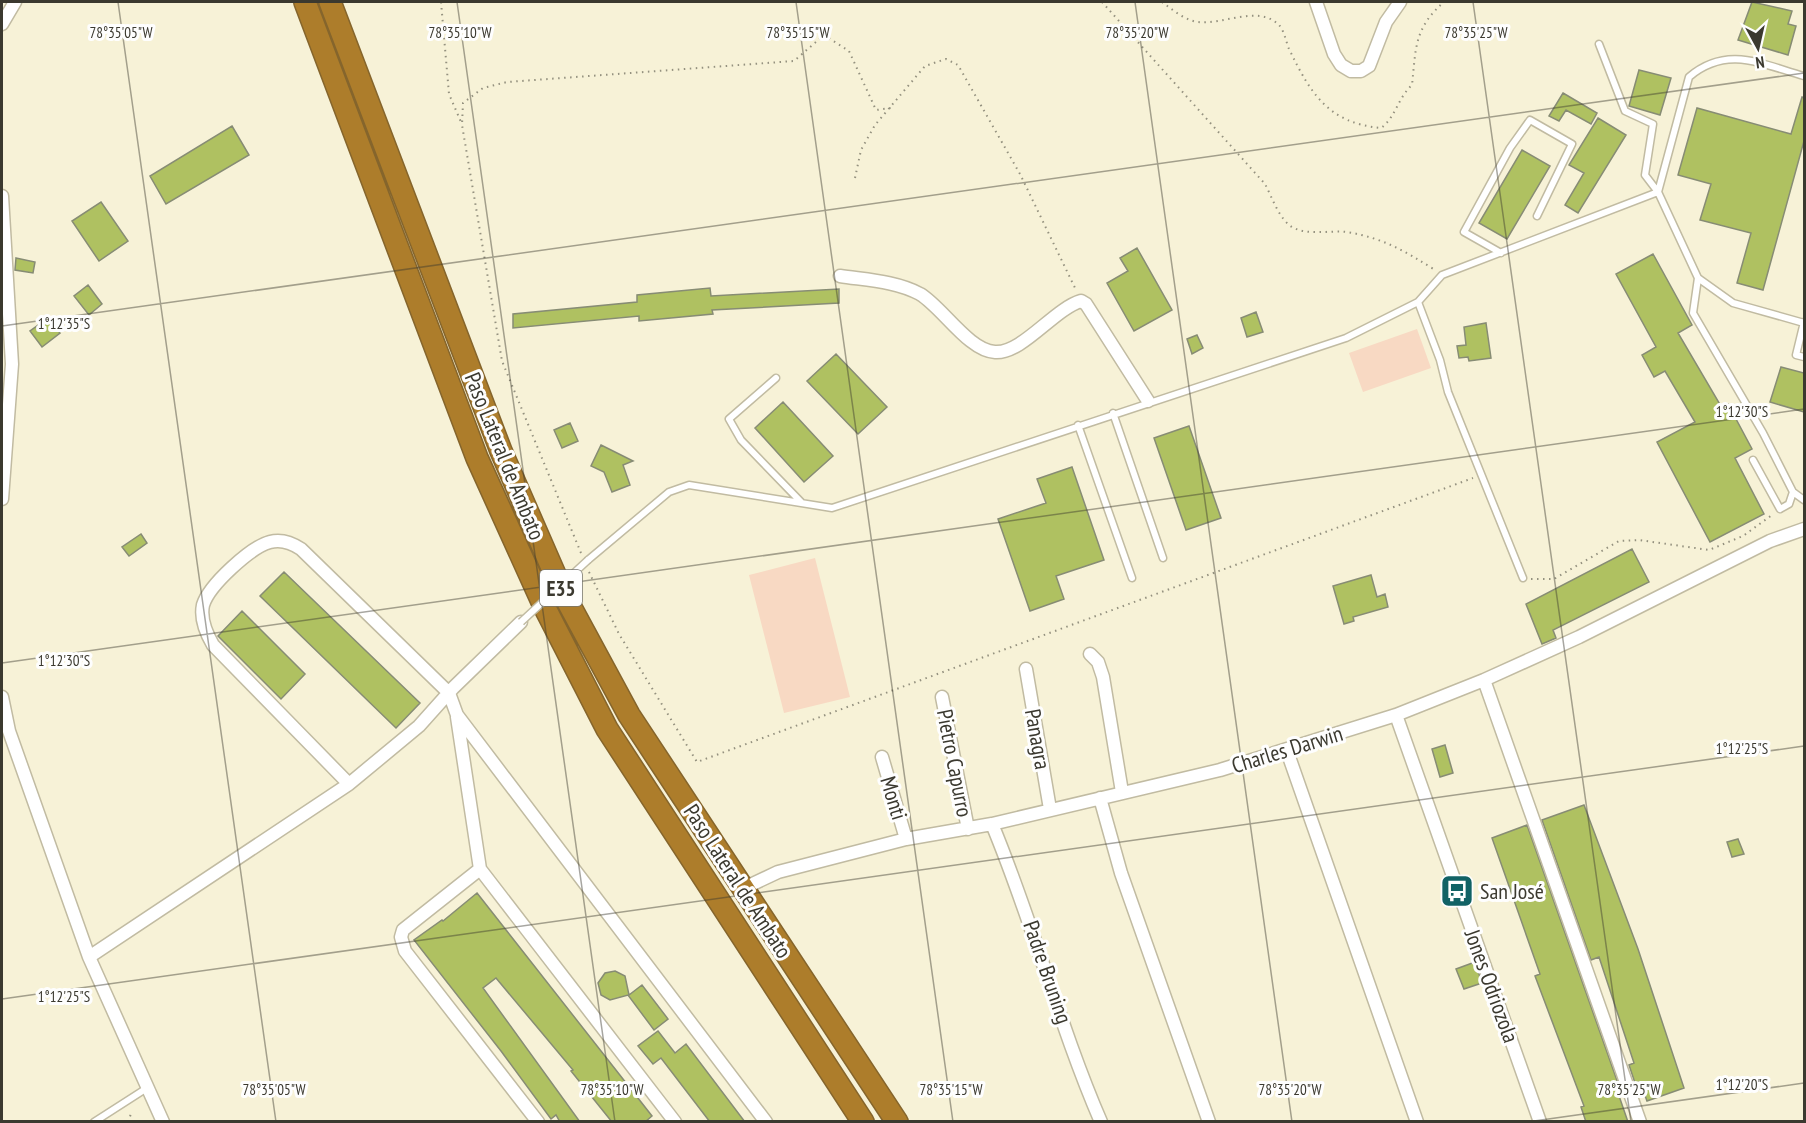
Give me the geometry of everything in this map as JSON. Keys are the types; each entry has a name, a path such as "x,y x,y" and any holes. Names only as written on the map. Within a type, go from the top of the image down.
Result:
{"highway":[{"name":"Paso Lateral de Ambato","path":"305,2 477,458 544,606 607,729 863,1122"},
{"name":"Paso Lateral de Ambato","path":"330,2 501,452 563,593 629,715 897,1122"},
{"path":"823,1059 847,1044"}],"street":[{"path":"2,24 15,2"},
{"path":"1316,2 1334,54 1341,65 1351,71 1369,66 1386,22 1400,2"},
{"path":"2,196 12,364 2,499"},
{"path":"840,276 906,287 922,296 979,347 995,352 1011,348 1080,301 1086,304 1148,401"},
{"name":"Charles Darwin","path":"742,889 778,872 906,839 992,824 1287,751 1396,715 1484,680 1579,637 1770,541 1804,529"},
{"path":"349,784 213,645 204,626 203,606 209,593 226,574 270,542 294,544 449,693 457,716 480,869 675,1122"},
{"path":"89,957 349,784 418,726 521,622"},
{"path":"1090,654 1098,662 1102,676 1122,792"},
{"name":"Panagra","path":"1026,669 1050,809"},
{"path":"1484,680 1640,1122"},
{"path":"2,697 9,731 89,957 163,1122"},
{"name":"Pietro Capurro","path":"942,697 968,829"},
{"name":"Jones Odriozola","path":"1396,715 1540,1122"},
{"path":"457,716 766,1122"},
{"path":"1287,751 1417,1122"},
{"name":"Monti","path":"882,757 906,839"},
{"path":"1100,798 1121,873 1209,1122"},
{"name":"Padre Bruning","path":"992,824 1029,917 1086,1086 1101,1122"},
{"path":"480,869 403,930 402,944 538,1122"}],"lane":[{"path":"1599,44 1624,111 1653,124 1645,175 1658,192 1698,278 1733,303 1804,322 1796,355 1804,357"},
{"path":"1658,192 1689,77 1704,65 1723,58 1747,60 1804,76"},
{"path":"1501,253 1464,232 1510,148 1530,120 1572,144 1537,216"},
{"path":"521,622 586,560 669,492 689,484 832,508 1148,401 1346,338 1418,302 1442,275 1658,192"},
{"path":"1698,278 1693,312 1763,433 1793,492 1804,500"},
{"path":"1418,302 1440,360 1448,392 1523,578"},
{"path":"776,378 729,419 741,440 803,503"},
{"path":"1113,413 1163,558"},
{"path":"1078,425 1132,578"},
{"path":"1753,460 1780,509 1789,504 1793,492"},
{"path":"94,1122 148,1088"}],"path":[{"path":"441,2 449,94 462,125 502,361 586,560"},
{"path":"1102,2 1265,184 1278,210 1291,226 1308,231 1344,232 1380,240 1408,252 1442,275"},
{"path":"462,125 464,103 483,88 507,82 794,61 824,36 849,51 876,110 891,108"},
{"path":"855,178 861,150 875,125 925,66 946,59 958,65 1020,174 1080,301"},
{"path":"588,570 619,634 697,762 1481,475"},
{"path":"1523,578 1554,579 1619,541 1639,540 1709,550 1743,536 1780,509"}],"shaded area":[{"path":"1417,329 1431,368 1363,392 1349,353"},
{"path":"815,558 850,697 784,713 749,575"}],"building":[{"path":"1752,2 1792,11 1788,24 1796,26 1788,55 1738,40"},
{"path":"1639,70 1671,78 1660,115 1629,106"},
{"path":"1563,93 1597,113 1591,124 1566,110 1559,121 1549,116"},
{"path":"1802,97 1804,98 1804,141 1763,290 1737,283 1751,233 1700,220 1711,184 1678,175 1697,108 1791,134"},
{"path":"1598,118 1626,135 1578,213 1565,205 1584,173 1569,165"},
{"path":"232,126 249,155 166,204 150,176"},
{"path":"1522,150 1550,166 1507,239 1479,223"},
{"path":"101,202 128,241 99,261 72,221"},
{"path":"1137,248 1172,310 1134,331 1107,283 1128,271 1120,258"},
{"path":"1653,254 1692,325 1678,333 1722,408 1728,404 1752,449 1735,458 1764,514 1710,542 1657,442 1695,422 1665,371 1654,377 1642,355 1656,347 1616,274"},
{"path":"16,258 35,262 33,273 15,270"},
{"path":"88,285 102,304 89,315 74,296"},
{"path":"710,288 711,296 839,289 839,303 712,310 713,314 639,321 639,316 513,328 513,314 637,302 637,295"},
{"path":"1256,312 1263,332 1247,337 1241,318"},
{"path":"48,318 60,333 42,347 30,331"},
{"path":"1486,323 1491,358 1469,361 1468,357 1459,358 1457,346 1466,345 1464,327"},
{"path":"1197,335 1203,348 1192,354 1187,339"},
{"path":"836,354 887,407 858,434 807,381"},
{"path":"1781,367 1804,373 1804,412 1770,402"},
{"path":"783,402 833,456 804,482 755,428"},
{"path":"570,423 578,441 562,448 554,430"},
{"path":"1189,426 1221,518 1186,530 1154,438"},
{"path":"601,445 633,461 623,465 630,485 612,492 604,472 591,466"},
{"path":"1072,467 1104,560 1056,576 1064,599 1030,611 998,519 1046,503 1037,479"},
{"path":"141,534 147,543 129,556 122,547"},
{"path":"1632,549 1649,582 1553,630 1556,638 1542,644 1526,604"},
{"path":"284,572 420,703 396,728 260,596"},
{"path":"1371,575 1377,597 1385,594 1388,607 1353,617 1354,621 1344,624 1333,586"},
{"path":"242,611 305,674 281,699 218,636"},
{"path":"1445,745 1453,773 1440,777 1432,749"},
{"path":"1584,805 1638,949 1684,1088 1647,1101 1640,1082 1635,1083 1629,1065 1634,1063 1599,957 1591,960 1542,820"},
{"path":"1527,825 1620,1089 1617,1090 1628,1122 1586,1122 1581,1107 1584,1106 1535,976 1540,974 1492,838"},
{"path":"1738,839 1744,854 1732,857 1727,842"},
{"path":"477,893 652,1116 645,1122 612,1122 571,1071 573,1070 496,978 483,988 580,1122 560,1122 556,1115 551,1119 414,940 443,921"},
{"path":"1475,962 1482,983 1464,989 1456,969"},
{"path":"615,971 625,976 629,995 642,985 668,1019 654,1030 628,995 610,1000 601,995 598,983 605,973"},
{"path":"658,1031 675,1053 686,1044 745,1122 710,1122 661,1058 653,1064 638,1046"}],"place":[{"name":"San José","path":"1457,891"}]}
